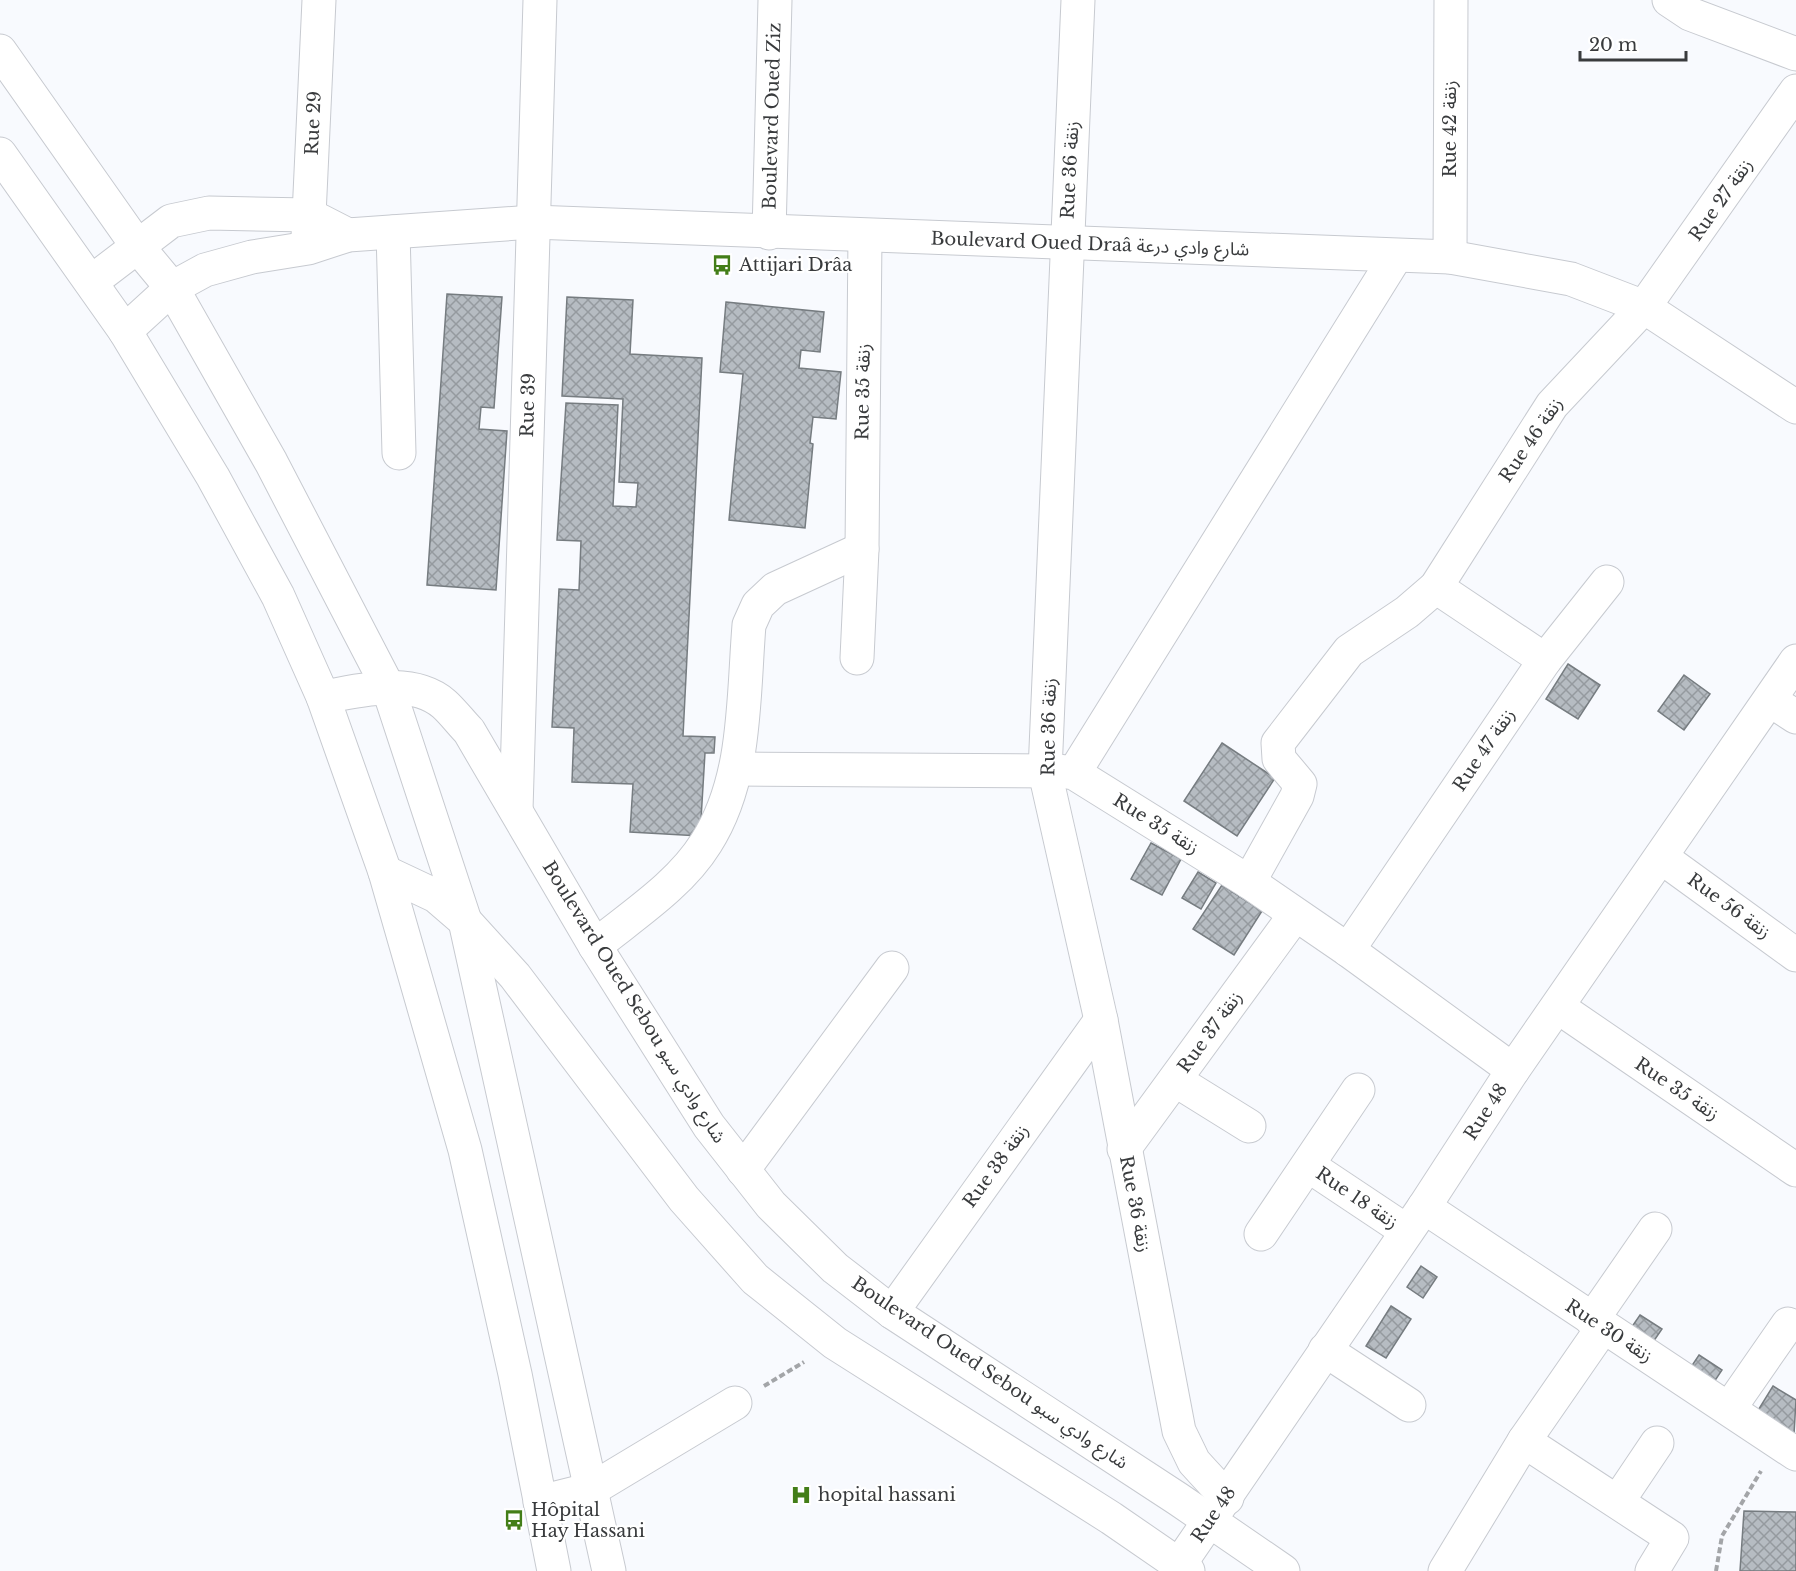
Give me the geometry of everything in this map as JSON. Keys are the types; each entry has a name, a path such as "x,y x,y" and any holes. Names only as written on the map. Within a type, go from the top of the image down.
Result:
{"street":[{"name":"Rue 29","path":"308,248 319,0"},
{"name":"Rue 39","path":"516,810 540,0"},
{"name":"Boulevard Oued Ziz","path":"769,232 775,0"},
{"name":"Rue 36 زنقة","path":"1078,0 1066,242 1060,773 1124,1149 1179,1431 1219,1510"},
{"name":"Rue 42 زنقة","path":"1450,257 1451,0"},
{"path":"1669,0 1690,14 1796,54"},
{"path":"0,51 138,247 172,288 271,462 388,687 465,921 609,1571"},
{"name":"Rue 27 زنقة","path":"1644,307 1796,91"},
{"path":"0,154 125,331 213,477 278,596 323,697 385,872 465,1150 554,1571"},
{"path":"91,282 171,221 209,213 309,215 348,235"},
{"name":"Boulevard Oued Draâ شارع وادي درعة","path":"125,331 172,288 205,270 252,257 308,248 348,235 533,222 1450,257 1571,279 1644,307 1796,407"},
{"path":"393,232 399,453"},
{"name":"Rue 35 زنقة","path":"857,658 862,549 865,236"},
{"path":"736,769 1060,773 1396,256"},
{"name":"Rue 46 زنقة","path":"1249,882 1297,796 1300,784 1279,759 1278,743 1349,651 1407,612 1436,586 1552,405 1644,307"},
{"path":"595,946 672,883 706,844 728,798 736,769 749,624 758,605 775,589 862,549"},
{"name":"Rue 47 زنقة","path":"1348,950 1545,660 1607,582"},
{"path":"1436,586 1545,660"},
{"name":"Rue 48","path":"1183,1569 1219,1510 1325,1350 1513,1070 1661,857 1783,709 1796,661"},
{"name":"Boulevard Oued Sebou شارع وادي سبو","path":"323,697 388,687 419,692 442,703 469,731 595,946 709,1126 771,1206 835,1268 892,1312 1219,1510 1283,1571"},
{"name":"Rue 35 زنقة","path":"1060,773 1249,882 1348,950 1513,1070"},
{"name":"Rue 56 زنقة","path":"1661,857 1796,955"},
{"path":"385,872 436,896 465,921 514,976 684,1199 755,1279 835,1343 1111,1518 1183,1569"},
{"name":"Rue 37 زنقة","path":"1124,1149 1295,915"},
{"path":"743,1170 892,968"},
{"name":"Rue 35 زنقة","path":"1558,1007 1796,1170"},
{"name":"Rue 38 زنقة","path":"892,1312 1101,1020"},
{"path":"1175,1080 1249,1126"},
{"path":"1262,1234 1358,1090"},
{"name":"Rue 18 زنقة","path":"1309,1166 1414,1218"},
{"name":"Rue 30 زنقة","path":"1414,1218 1597,1323 1787,1448"},
{"path":"1445,1571 1655,1229"},
{"path":"1729,1409 1788,1324"},
{"path":"1325,1350 1409,1405"},
{"path":"540,1502 592,1489 735,1404"},
{"path":"1524,1441 1672,1538 1652,1571"},
{"path":"1618,1501 1657,1443"}],"path":[{"path":"735,1404 808,1360"},
{"path":"1716,1571 1722,1536 1787,1448"}],"building":[{"path":"447,294 502,297 494,408 481,407 479,429 507,431 496,590 427,585"},
{"path":"567,297 633,300 630,354 702,358 683,736 715,737 714,753 705,753 700,836 630,832 633,784 572,782 574,728 552,727 559,589 579,590 581,541 557,540 566,403 618,405 613,506 636,507 638,483 619,482 623,399 562,396"},
{"path":"726,302 824,312 820,352 801,350 799,368 841,372 836,419 813,417 810,443 813,444 805,528 729,520 743,374 720,372"},
{"path":"1568,664 1600,685 1578,719 1546,699"},
{"path":"1684,675 1710,694 1684,730 1658,711"},
{"path":"1222,743 1275,778 1237,836 1184,801"},
{"path":"1151,843 1181,859 1162,895 1131,879"},
{"path":"1198,872 1216,883 1201,909 1182,898"},
{"path":"1222,885 1262,911 1234,955 1193,929"},
{"path":"1421,1266 1437,1277 1423,1298 1407,1287"},
{"path":"1391,1306 1411,1319 1386,1358 1366,1346"},
{"path":"1640,1315 1662,1329 1651,1345 1629,1331"},
{"path":"1699,1355 1722,1370 1712,1385 1689,1370"},
{"path":"1773,1386 1796,1400 1794,1434 1757,1412"},
{"path":"1744,1511 1796,1512 1796,1571 1740,1571"}],"place":[{"name":"Attijari Drâa","path":"722,265"},
{"name":"hopital hassani","path":"801,1495"},
{"name":"Hôpital Hay Hassani","path":"514,1520"}]}
